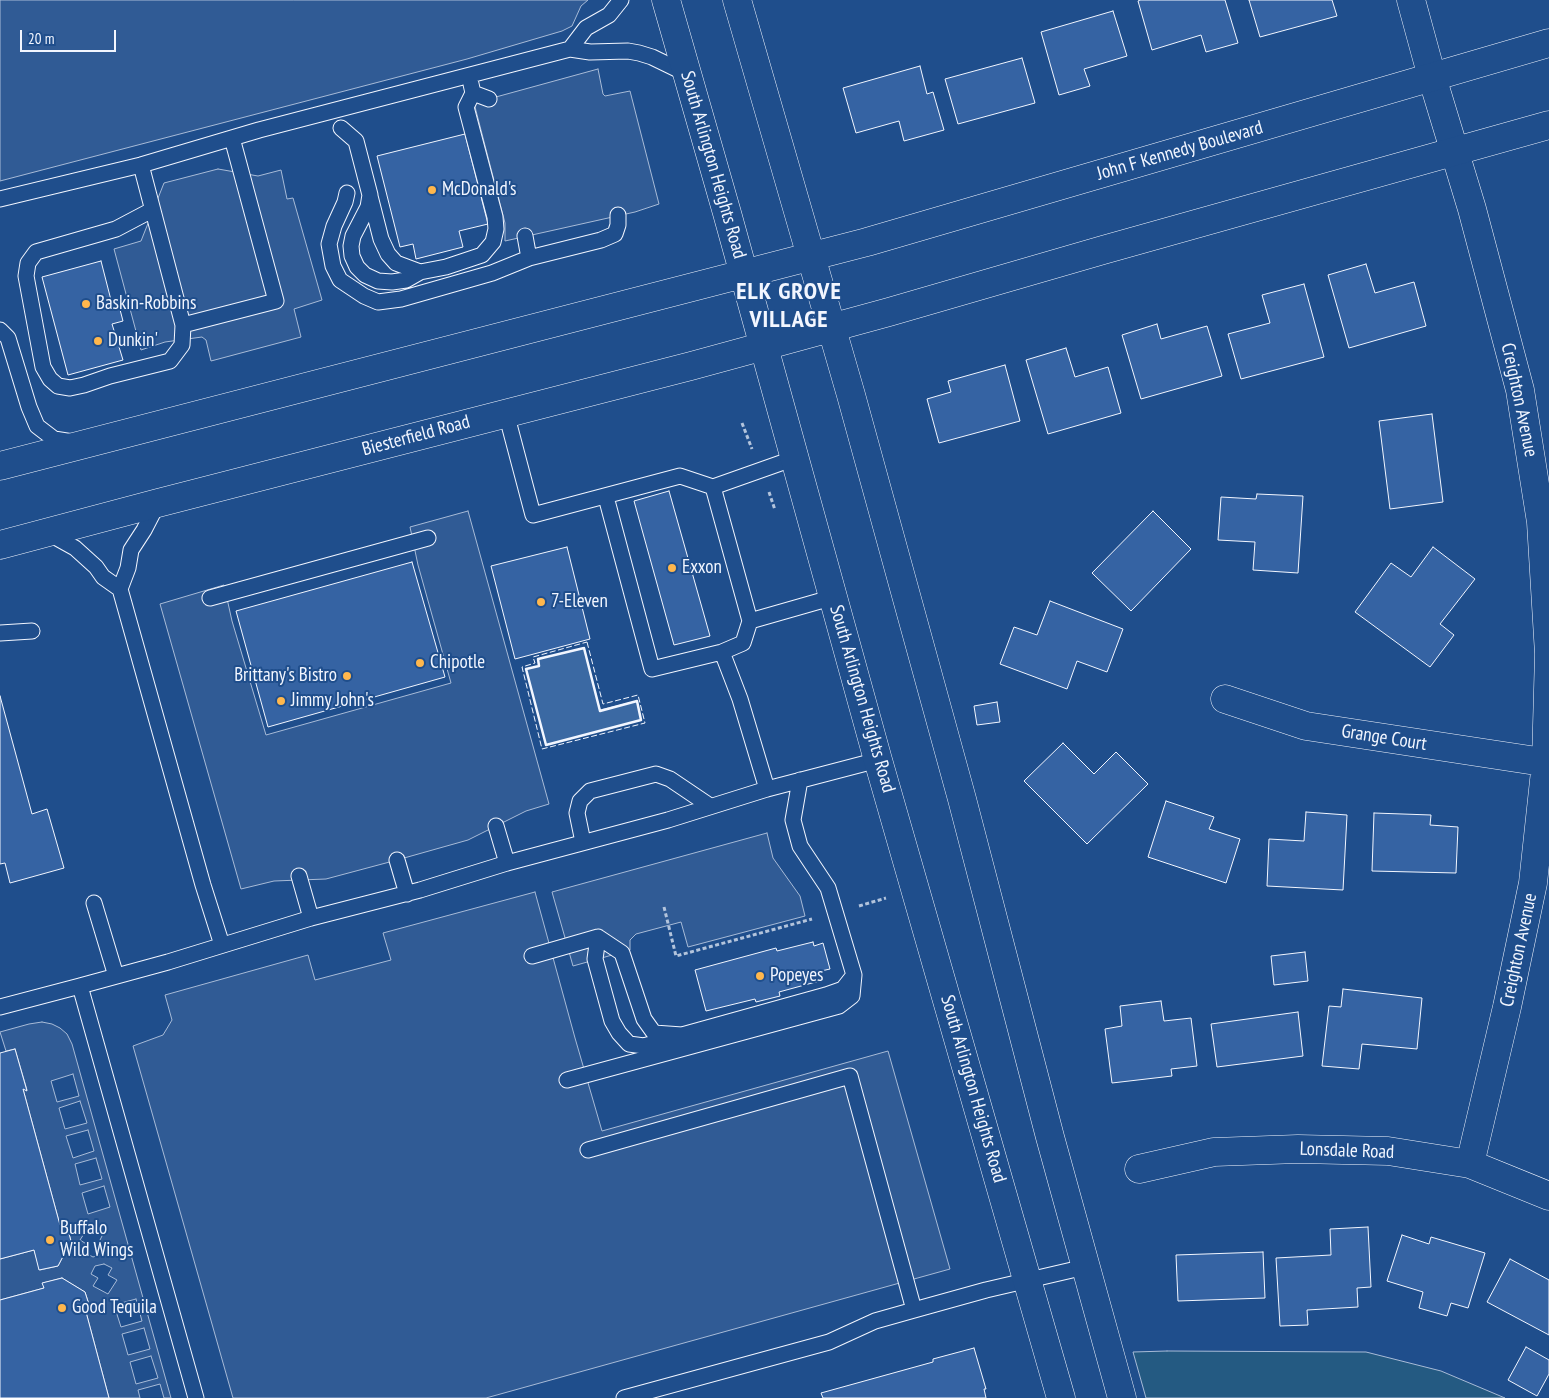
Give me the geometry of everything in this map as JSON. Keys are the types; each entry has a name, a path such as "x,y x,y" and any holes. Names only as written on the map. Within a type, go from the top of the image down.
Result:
{"main road":[{"name":"South Arlington Heights Road","path":"666,0 744,273 878,760 1061,1398"},
{"path":"737,0 832,328 962,799 1085,1267 1122,1398"},
{"name":"Creighton Avenue","path":"1411,0 1432,77 1472,208 1520,390 1541,522 1549,654 1548,763 1533,882 1508,1007 1470,1164"},
{"name":"John F Kennedy Boulevard","path":"811,256 867,242 1549,43"},
{"path":"832,328 1549,125"},
{"path":"0,466 811,256"},
{"name":"Biesterfield Road","path":"0,545 832,328"},
{"name":"Grange Court","path":"1225,699 1306,726 1548,763"},
{"name":"Lonsdale Road","path":"1139,1169 1214,1152 1298,1149 1388,1151 1470,1164 1549,1196"}],"lane":[{"path":"570,49 586,28 609,15 621,0"},
{"path":"0,199 141,165 232,138 570,49 590,52 628,51 640,53 687,74"},
{"path":"370,195 368,207 353,236 351,246 352,256 357,268 365,275 378,281 406,280 420,272 446,267 482,255 493,242 496,229 495,217 466,107 473,94 469,76"},
{"path":"473,94 489,99"},
{"path":"337,111 340,135 356,141 381,239 388,254 396,263 420,272"},
{"path":"183,325 276,302 232,138"},
{"path":"141,165 183,325 182,346 170,361 110,376 84,385 70,388 58,386 50,379 42,367 26,276 28,263 36,252 116,230 152,210"},
{"path":"347,193 329,244 333,266 340,280 364,296 378,302 401,299 492,274 529,258 602,240 615,234 618,225 618,215"},
{"path":"525,236 529,258"},
{"path":"0,330 8,338 29,407 37,426 54,439 84,444"},
{"path":"506,413 533,515 680,476 713,487 795,458"},
{"path":"606,497 652,669 722,652 743,643 750,621 713,487"},
{"path":"158,503 131,550 128,568 120,588 203,885 222,945"},
{"path":"48,533 75,548 103,576 120,588"},
{"path":"210,598 428,538"},
{"path":"750,621 834,597"},
{"path":"0,633 32,631"},
{"path":"722,652 740,699 767,789"},
{"path":"0,1008 168,962 311,918 407,894 583,842 668,820 767,789 878,760"},
{"path":"583,842 577,813 580,801 590,791 656,774 670,779 710,806"},
{"path":"567,1080 840,1006 852,996 854,975 828,888 800,846 793,820 800,780"},
{"path":"496,826 507,864"},
{"path":"397,860 407,894"},
{"path":"299,876 311,918"},
{"path":"94,903 116,976"},
{"path":"598,937 595,960 612,1021 619,1033 629,1044 644,1046 843,989 854,975"},
{"path":"532,956 598,937 622,953 644,1020 654,1033 682,1035"},
{"path":"80,986 196,1398"},
{"path":"588,1150 850,1076 914,1310"},
{"path":"624,1398 829,1342 875,1321 986,1290 1085,1267"}],"path":[{"path":"664,907 676,956 894,896"}],"shaded area":[{"path":"0,0 588,0 581,6 572,26 562,31 467,59 0,181"},
{"path":"598,69 605,96 630,91 659,204 635,212 505,241 505,223 474,103"},
{"path":"218,169 258,176 281,170 287,199 293,198 322,300 294,309 301,337 211,361 206,340 202,337 165,342 141,350 114,249 141,241 164,183"},
{"path":"468,511 549,804 526,811 468,840 397,860 326,879 274,881 241,889 160,604 224,585 232,621 266,735 451,683 418,565 410,527"},
{"path":"584,648 600,710 637,701 641,720 546,745 526,669 539,666 538,659"},
{"path":"767,833 773,858 800,896 805,916 688,947 681,922 636,934 630,940 630,950 573,966 552,892"},
{"path":"535,892 602,1131 888,1051 950,1269 486,1398 233,1398 133,1046 163,1035 172,1020 165,995 308,955 315,980 391,960 383,933"},
{"path":"42,1022 52,1024 67,1034 72,1044 171,1398 164,1398 160,1384 138,1390 140,1398 109,1398 86,1312 91,1310 85,1292 62,1278 43,1283 44,1288 0,1300 0,1259 34,1250 40,1270 58,1266 71,1241 66,1223 60,1225 23,1089 27,1090 15,1049 6,1051 0,1032","holes":["73,1074 79,1096 57,1102 51,1081","80,1101 87,1123 65,1129 59,1108","88,1130 94,1151 73,1158 66,1136","96,1158 102,1179 80,1185 75,1164","104,1186 110,1207 88,1214 82,1193","89,1226 103,1234 99,1242 106,1247 102,1254 93,1257 84,1252 88,1245 80,1240","104,1264 112,1268 108,1275 117,1280 108,1294 93,1286 98,1278 91,1274 95,1266","136,1299 142,1321 121,1327 114,1305","144,1328 150,1349 128,1355 122,1334","151,1356 158,1378 136,1384 130,1362"]},
{"path":"1133,1352 1366,1352 1441,1371 1505,1398 1146,1398"}],"building":[{"path":"1225,0 1238,43 1206,52 1201,35 1152,50 1138,1"},
{"path":"1249,0 1332,0 1337,16 1260,37"},
{"path":"1113,11 1127,56 1084,69 1090,86 1059,95 1041,32"},
{"path":"1022,58 1035,103 958,124 945,79"},
{"path":"920,66 927,94 933,92 944,130 904,141 899,121 856,133 843,88"},
{"name":"McDonald's","path":"465,134 488,224 459,231 463,247 416,259 413,244 400,247 377,156"},
{"path":"101,261 112,304 118,302 123,321 112,324 123,360 68,375 42,277"},
{"path":"1366,264 1375,293 1414,282 1426,326 1349,348 1328,275"},
{"path":"1304,284 1324,357 1241,379 1228,334 1270,323 1262,295"},
{"path":"1157,324 1161,339 1207,326 1222,376 1141,399 1122,335"},
{"path":"1066,348 1075,377 1108,367 1121,413 1048,434 1026,360"},
{"path":"1005,365 1020,421 939,443 927,399 951,392 948,381"},
{"path":"1432,414 1443,502 1390,509 1379,421"},
{"name":"Exxon","path":"669,491 710,636 674,645 634,501"},
{"path":"1257,494 1303,496 1298,573 1253,570 1255,542 1218,540 1221,497 1256,499"},
{"path":"1153,511 1191,549 1131,611 1092,573"},
{"name":"7-Eleven","path":"567,547 590,639 515,659 491,566"},
{"path":"1433,547 1475,579 1440,624 1454,635 1430,667 1355,612 1391,563 1411,577"},
{"path":"412,562 445,677 268,727 236,611"},
{"path":"1050,601 1123,629 1107,672 1077,661 1067,689 1000,664 1014,627 1037,635"},
{"path":"0,696 32,814 47,809 64,868 10,883 5,863 0,864"},
{"path":"997,702 1000,722 977,725 974,706"},
{"path":"1063,743 1094,774 1116,752 1148,784 1087,844 1024,781"},
{"path":"1166,801 1214,817 1209,829 1240,839 1226,883 1148,857"},
{"path":"1306,812 1347,815 1343,890 1267,886 1269,839 1304,841"},
{"path":"1374,813 1431,815 1430,825 1458,827 1456,873 1372,871"},
{"name":"Popeyes","path":"813,942 814,946 823,943 830,969 821,971 823,980 779,992 780,996 756,1002 755,999 706,1011 695,970 776,948 777,951"},
{"path":"1305,952 1308,981 1274,985 1271,956"},
{"path":"1343,989 1422,998 1417,1049 1362,1044 1359,1069 1322,1066 1329,1006 1341,1007"},
{"path":"1161,1001 1164,1021 1191,1018 1197,1066 1171,1069 1172,1076 1112,1083 1105,1029 1122,1026 1120,1006"},
{"path":"1298,1012 1303,1056 1217,1067 1211,1024"},
{"path":"15,1049 27,1091 23,1089 60,1225 66,1223 71,1241 58,1266 39,1270 34,1250 0,1259 0,1053"},
{"path":"1368,1227 1371,1287 1357,1288 1358,1307 1307,1310 1308,1325 1280,1326 1276,1258 1331,1255 1330,1229"},
{"path":"1402,1235 1429,1244 1431,1237 1485,1253 1468,1308 1451,1303 1447,1316 1419,1308 1423,1292 1387,1281"},
{"path":"1263,1252 1265,1298 1178,1301 1176,1255"},
{"path":"1510,1259 1549,1280 1549,1335 1487,1302"},
{"path":"62,1278 85,1292 91,1311 86,1312 109,1398 0,1398 0,1300 44,1288 42,1283"},
{"path":"1526,1347 1549,1360 1549,1374 1537,1396 1508,1380"},
{"path":"974,1348 986,1389 984,1389 986,1398 823,1398 821,1393 933,1362 933,1359"}],"fence":[{"path":"587,642 603,704 638,695 645,723 542,749 522,667 535,663 533,657 587,642"}],"wall":[{"path":"584,648 600,711 637,701 641,720 546,745 526,669 539,666 538,659 584,648"}],"place":[{"name":"McDonald's","path":"432,190"},
{"name":"Baskin-Robbins","path":"86,304"},
{"name":"Dunkin'","path":"98,341"},
{"name":"Exxon","path":"672,568"},
{"name":"7-Eleven","path":"541,602"},
{"name":"Chipotle","path":"420,663"},
{"name":"Brittany's Bistro","path":"347,676"},
{"name":"Jimmy John's","path":"281,701"},
{"name":"Popeyes","path":"760,976"},
{"name":"Buffalo Wild Wings","path":"50,1240"},
{"name":"Good Tequila","path":"62,1308"}],"district":[{"name":"ELK GROVE VILLAGE","path":"789,306"}]}
